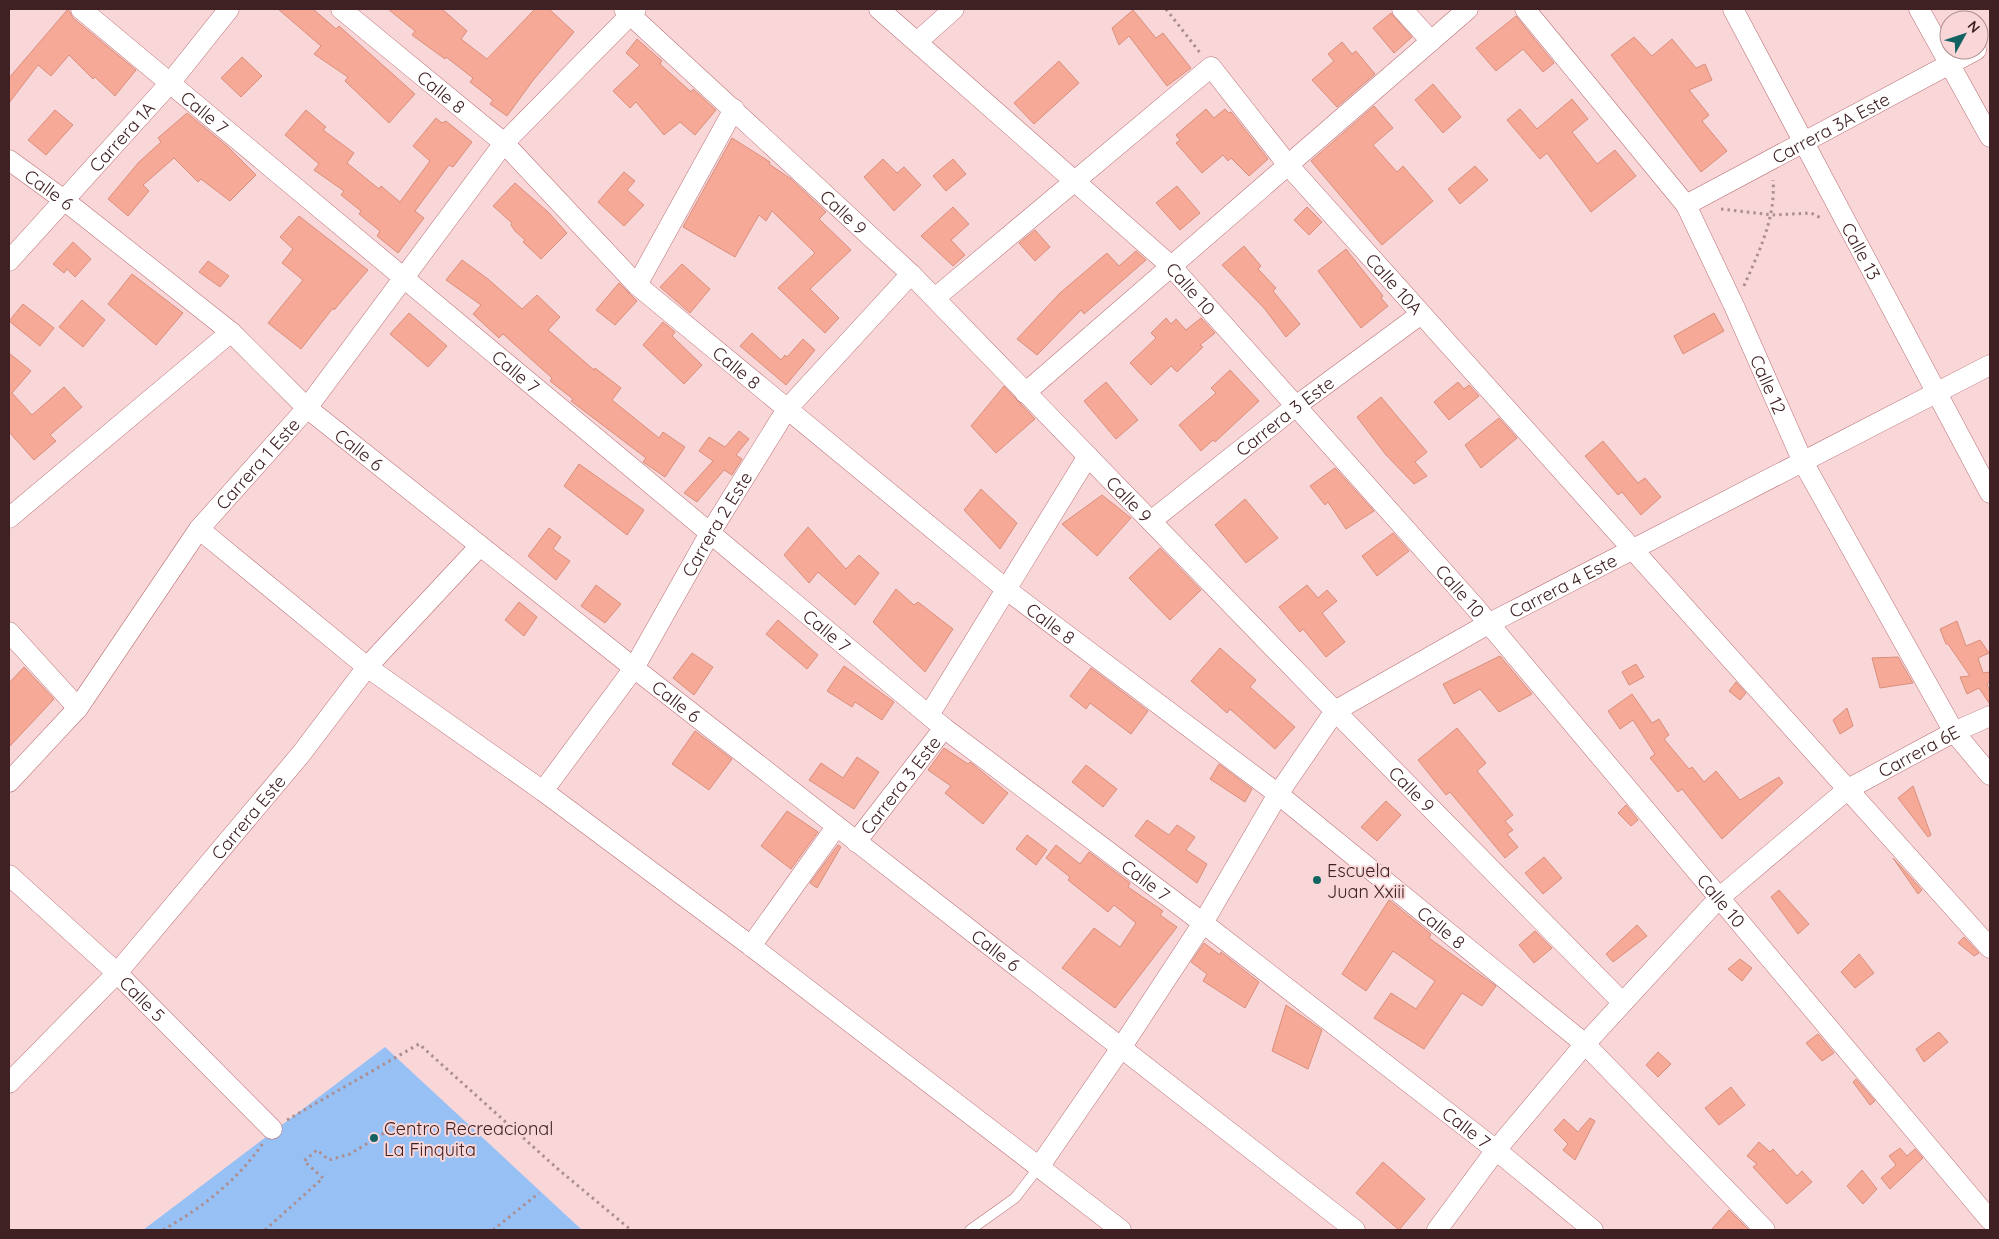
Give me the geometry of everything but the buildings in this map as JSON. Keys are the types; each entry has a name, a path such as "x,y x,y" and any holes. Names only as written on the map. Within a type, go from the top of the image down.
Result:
{"street":[{"name":"Calle 7","path":"81,9 937,722 1203,923 1496,1150 1593,1230"},
{"name":"Carrera 1A","path":"9,261 170,82 229,9"},
{"name":"Calle 8","path":"341,9 504,143 637,285 1007,590 1278,794 1585,1044 1765,1230"},
{"name":"Calle 10","path":"879,9 1171,266 1488,624 1990,1220"},
{"path":"917,42 954,9"},
{"path":"1402,9 1431,41"},
{"path":"1025,393 1468,9"},
{"name":"Calle 12","path":"1525,9 1686,205 1735,308 1803,462 1954,732 1990,775"},
{"name":"Calle 13","path":"1733,9 1990,493"},
{"path":"1919,9 1990,137"},
{"name":"Carrera 1 Este","path":"9,782 78,708 200,530 307,408 504,143 630,11"},
{"name":"Calle 9","path":"630,11 912,274 1025,393 1335,711 1622,1002"},
{"name":"Carrera 3A Este","path":"1686,205 1957,60"},
{"path":"935,298 1211,67"},
{"name":"Calle 10A","path":"1211,67 1288,165 1990,948"},
{"path":"637,285 734,109"},
{"name":"Calle 6","path":"9,160 64,200 231,332 307,408 480,546 836,827 1355,1230"},
{"name":"Carrera 2 Este","path":"543,791 634,668 710,533 787,409 912,274"},
{"name":"Carrera 3 Este","path":"1151,521 1296,406 1421,314"},
{"path":"9,518 231,332"},
{"name":"Carrera 4 Este","path":"1039,1167 1121,1048 1203,923 1278,794 1335,711 1488,624 1990,365"},
{"name":"Carrera 3 Este","path":"856,842 937,722 1007,590 1088,456"},
{"path":"200,530 367,667 543,791 751,946 1121,1230"},
{"name":"Carrera Este","path":"9,1084 117,973 301,754 367,667 480,546"},
{"path":"9,632 78,708"},
{"name":"Carrera 6E","path":"1439,1230 1496,1150 1585,1044 1719,898 1848,790 1954,732 1990,716"},
{"path":"751,946 836,827"},
{"name":"Calle 5","path":"9,875 117,973 272,1129"}],"lane":[{"path":"970,1230 1015,1198 1039,1167"}],"path":[{"path":"1166,9 1211,67"},
{"path":"1735,308 1772,215 1774,200 1771,160"},
{"path":"1686,205 1772,215 1811,213 1828,222"},
{"path":"163,1230 198,1210 248,1165 272,1129 419,1044 559,1170 631,1230"},
{"path":"265,1230 323,1178 304,1161 317,1150 328,1160 350,1154 397,1125"},
{"path":"493,1230 539,1193"}],"water":[{"name":"Centro Recreacional La Finquita","path":"385,1047 582,1230 143,1230"}],"place":[{"name":"Escuela Juan Xxiii","path":"1317,880"},
{"name":"Centro Recreacional La Finquita","path":"374,1138"}]}
